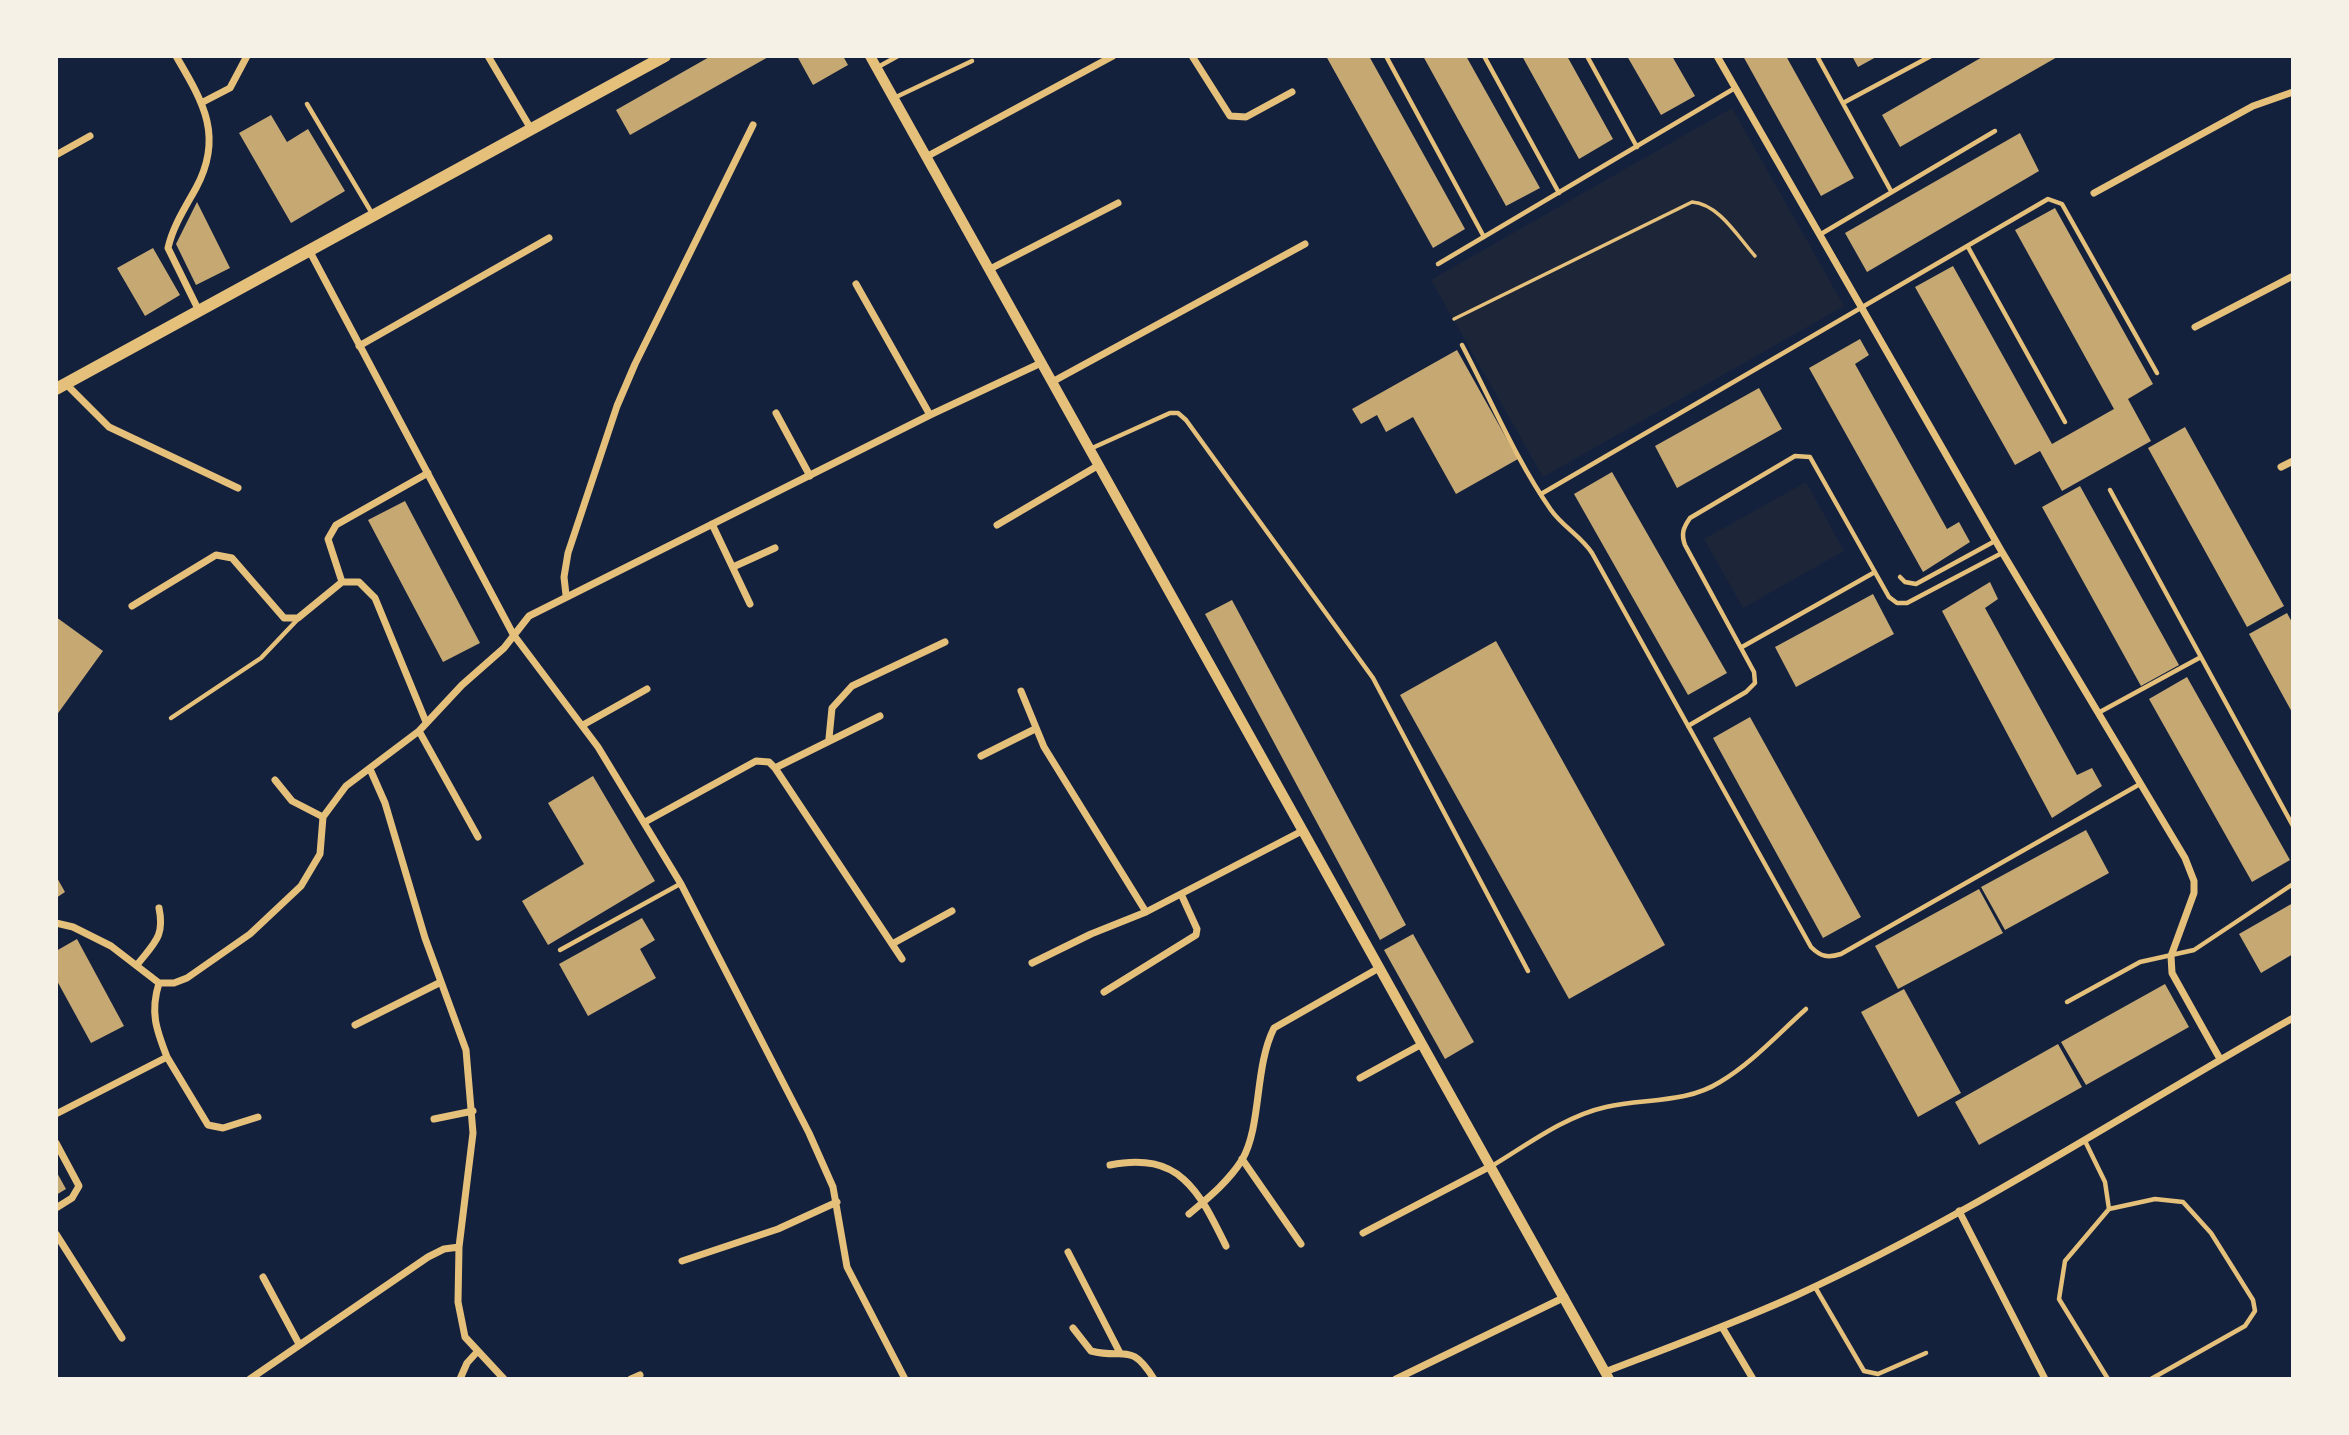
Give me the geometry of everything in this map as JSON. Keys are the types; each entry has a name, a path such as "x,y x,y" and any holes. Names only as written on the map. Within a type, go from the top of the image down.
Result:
{"main road":[{"path":"61,386 665,56"}],"street":[{"path":"176,56 203,102 209,144 206,163 174,228 169,248 200,311"},
{"path":"203,102 230,88 247,56"},
{"path":"488,56 531,129"},
{"path":"870,56 1607,1375 1815,1286 1959,1212 2293,1019"},
{"path":"926,157 1113,56"},
{"path":"1192,56 1230,116 1246,117 1292,92"},
{"path":"1717,56 2002,552 2185,858 2194,881 2194,894 2171,956 2175,984 2220,1059"},
{"path":"2094,193 2253,106 2293,92"},
{"path":"566,595 564,577 568,553 617,406 753,125"},
{"path":"56,155 90,136"},
{"path":"990,269 1118,203"},
{"path":"359,346 549,238"},
{"path":"1052,382 1305,244"},
{"path":"309,250 513,634 583,725 645,822 681,884 775,1062 837,1202 847,1267 905,1379"},
{"path":"2195,327 2293,276"},
{"path":"856,284 930,415"},
{"path":"56,923 92,936 137,965 159,983 187,978 230,949 301,886 320,854 323,817 346,786 419,731 462,685 490,663 529,616 566,595 930,415 1041,363"},
{"path":"61,386 109,427 238,488"},
{"path":"776,413 810,475"},
{"path":"2281,467 2293,461"},
{"path":"998,525 1099,465"},
{"path":"342,582 328,539 336,525 428,473"},
{"path":"712,524 750,604"},
{"path":"733,567 775,548"},
{"path":"132,606 216,555 225,555 240,566 278,615 291,619 298,618 342,582 353,581 364,585 375,598 426,722"},
{"path":"829,738 832,708 852,686 945,642"},
{"path":"583,725 647,688"},
{"path":"1021,691 1035,729 1146,912"},
{"path":"775,768 829,738 880,716"},
{"path":"981,756 1035,729"},
{"path":"419,731 478,837"},
{"path":"645,822 756,761 769,762 902,958"},
{"path":"370,769 386,803 425,938 466,1051 473,1111 472,1154 460,1247 460,1323 465,1337 504,1379"},
{"path":"275,780 292,801 323,817"},
{"path":"1032,963 1091,934 1146,912 1302,831"},
{"path":"1104,992 1196,935 1197,929 1181,894"},
{"path":"137,965 160,935 163,927 159,908"},
{"path":"892,944 952,911"},
{"path":"1189,1214 1215,1194 1242,1159 1249,1139 1266,1044 1274,1028 1380,968"},
{"path":"355,1025 441,982"},
{"path":"159,983 153,1009 154,1026 167,1057 208,1125 223,1128 258,1117"},
{"path":"1360,1078 1422,1044"},
{"path":"56,1114 167,1057"},
{"path":"434,1119 473,1111"},
{"path":"56,1143 79,1186 72,1198 56,1208"},
{"path":"1242,1159 1301,1244"},
{"path":"1110,1165 1131,1161 1164,1165 1179,1175 1204,1202 1226,1246"},
{"path":"1363,1233 1491,1166"},
{"path":"682,1261 778,1229 837,1202"},
{"path":"1959,1212 2045,1379"},
{"path":"56,1234 122,1338"},
{"path":"250,1379 428,1257 444,1249 460,1247"},
{"path":"1069,1252 1120,1353"},
{"path":"263,1277 299,1344"},
{"path":"1396,1379 1565,1297"},
{"path":"1722,1327 1753,1379"},
{"path":"1073,1328 1085,1348 1142,1359 1154,1379"},
{"path":"460,1379 467,1363 477,1352"},
{"path":"631,1379 640,1375"}],"lane":[{"path":"877,68 898,56"},
{"path":"1387,56 1484,237"},
{"path":"1484,56 1559,193"},
{"path":"1587,56 1637,147"},
{"path":"1817,56 1891,191"},
{"path":"1843,103 1931,56"},
{"path":"894,98 972,61"},
{"path":"1438,264 1735,88"},
{"path":"307,104 373,216"},
{"path":"1821,234 1995,131"},
{"path":"1541,494 2048,199 2062,204 2157,373"},
{"path":"1968,247 2065,422"},
{"path":"1462,345 1541,494 1559,521 1584,542 1592,553 1811,947 1819,955 1831,957 1842,954 2141,784"},
{"path":"1090,449 1170,413 1178,413 1186,420 1373,678 1528,971"},
{"path":"1688,726 1746,692 1755,683 1754,672 1742,647 1685,545 1682,536 1684,526 1690,518 1795,456 1810,457 1889,597 1897,603 1907,603 2002,552"},
{"path":"2110,490 2293,826"},
{"path":"1900,577 1905,582 1916,584 1996,540"},
{"path":"1742,647 1875,572"},
{"path":"171,718 261,658 298,618"},
{"path":"2098,712 2201,657"},
{"path":"560,950 681,884"},
{"path":"2067,1002 2140,962 2194,950 2293,884"},
{"path":"1491,1166 1559,1125 1605,1107 1691,1096 1720,1083 1749,1062 1805,1009"},
{"path":"2085,1140 2105,1182 2109,1209"},
{"path":"2108,1379 2069,1320 2059,1298 2065,1261 2109,1209 2155,1199 2183,1202 2211,1233 2253,1300 2255,1311 2245,1326 2151,1379"},
{"path":"1815,1286 1864,1371 1878,1374 1926,1353"}],"path":[{"path":"1454,319 1692,202 1704,203 1717,214 1755,256"}],"shaded area":[{"path":"1732,108 1844,306 1543,477 1431,280"},
{"path":"1806,482 1844,551 1743,608 1704,539"}],"building":[{"path":"711,56 770,56 630,135 616,110"},
{"path":"797,56 843,56 848,65 813,85"},
{"path":"1326,56 1369,56 1465,229 1433,248"},
{"path":"1423,56 1466,56 1540,188 1506,206"},
{"path":"1522,56 1567,56 1613,139 1579,159"},
{"path":"1627,56 1672,56 1695,96 1661,115"},
{"path":"1743,56 1786,56 1854,178 1821,196"},
{"path":"1852,56 1878,56 1858,67"},
{"path":"1984,56 2059,56 1900,147 1882,115"},
{"path":"271,115 287,142 308,129 345,191 291,223 239,133"},
{"path":"2020,133 2039,171 1867,272 1845,233"},
{"path":"197,202 230,268 196,285 176,244"},
{"path":"2055,208 2153,384 2128,399 2151,441 2062,491 2040,451 2015,465 1915,287 1953,266 2052,444 2114,409 2015,230"},
{"path":"153,248 180,295 145,316 117,268"},
{"path":"1860,339 1869,355 1855,364 1947,529 1959,522 1970,542 1923,572 1809,368"},
{"path":"1457,350 1518,459 1456,494 1413,417 1386,432 1377,415 1361,424 1352,409"},
{"path":"1759,388 1782,429 1677,488 1655,446"},
{"path":"2185,427 2284,606 2247,627 2148,448"},
{"path":"1612,472 1727,673 1688,695 1574,494"},
{"path":"2080,486 2179,665 2141,686 2042,507"},
{"path":"405,501 480,643 443,662 368,520"},
{"path":"1990,582 1998,599 1985,608 2077,775 2092,768 2102,786 2052,818 1942,611"},
{"path":"1873,594 1894,634 1796,687 1775,647"},
{"path":"1232,600 1406,925 1380,940 1205,614"},
{"path":"2287,613 2293,624 2293,714 2249,634"},
{"path":"56,617 103,651 56,716"},
{"path":"1496,641 1665,945 1569,999 1400,695"},
{"path":"2187,677 2290,860 2252,882 2149,699"},
{"path":"1750,717 1861,917 1823,938 1713,738"},
{"path":"593,776 655,881 548,945 522,901 584,864 548,803"},
{"path":"2086,830 2109,873 2005,930 1981,887"},
{"path":"56,876 65,892 56,898"},
{"path":"1979,889 2003,933 1898,989 1875,946"},
{"path":"2293,903 2293,954 2261,973 2239,934"},
{"path":"642,918 655,940 640,949 656,978 588,1016 559,964"},
{"path":"1413,934 1474,1042 1445,1059 1384,950"},
{"path":"77,939 124,1026 91,1043 56,979 56,951"},
{"path":"2165,984 2189,1027 2086,1085 2061,1042"},
{"path":"1904,989 1961,1093 1918,1117 1861,1012"},
{"path":"2058,1044 2082,1087 1979,1145 1955,1102"},
{"path":"56,1171 66,1189 56,1195"}]}
